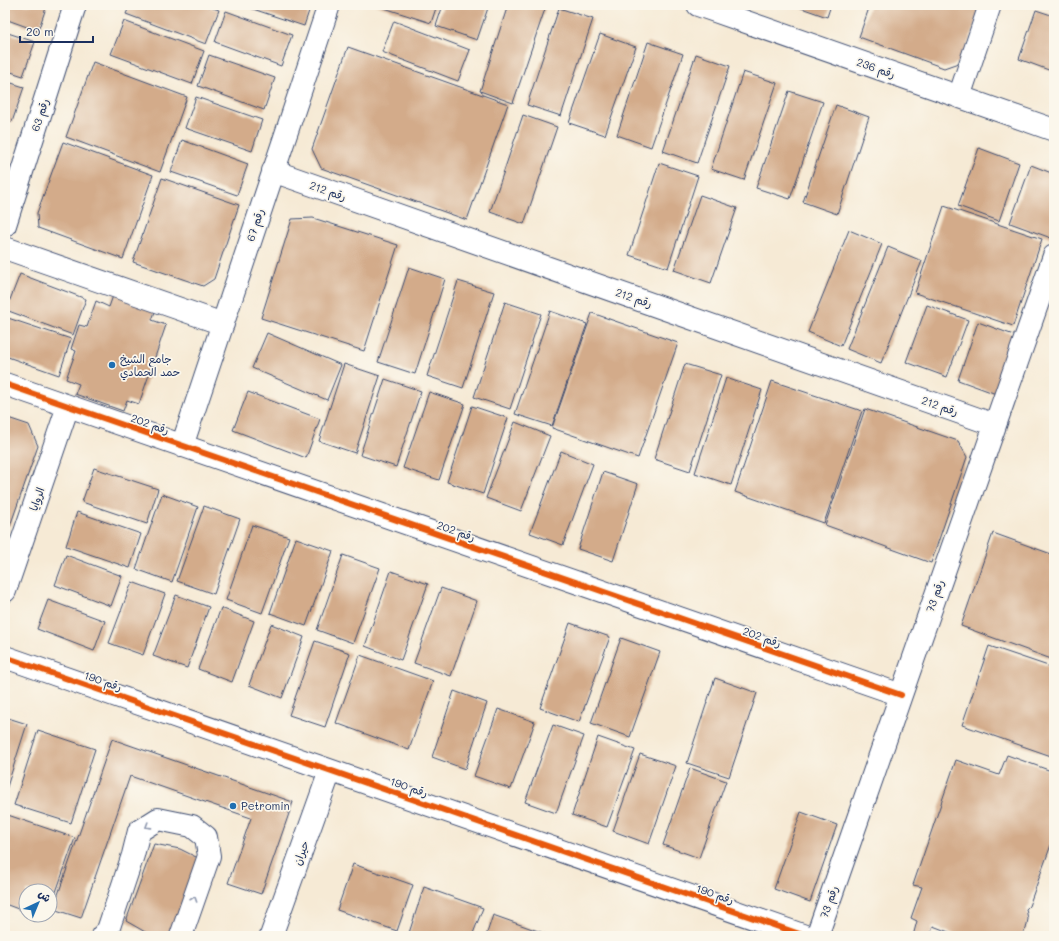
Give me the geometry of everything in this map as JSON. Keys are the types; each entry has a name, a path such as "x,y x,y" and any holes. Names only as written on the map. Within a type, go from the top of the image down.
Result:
{"street":[{"name":"رقم 63","path":"5,225 75,5"},
{"name":"رقم 67","path":"182,446 329,5"},
{"name":"رقم 236","path":"698,5 1054,130"},
{"path":"959,97 990,5"},
{"name":"رقم 212","path":"273,171 995,425"},
{"path":"5,248 223,324"},
{"name":"رقم 73","path":"817,936 1054,256"},
{"name":"رقم 202","path":"5,384 901,695"},
{"name":"الروايا","path":"5,591 68,406"},
{"name":"رقم 190","path":"5,658 806,936"},
{"name":"حيران","path":"271,936 330,771"},
{"path":"102,936 108,930 133,855 139,831 158,819 192,826 206,837 209,856 181,936"}],"building":[{"path":"5,5 47,5 38,31 5,19"},
{"path":"130,5 204,5 219,10 206,44 126,14"},
{"path":"241,5 311,5 304,26"},
{"path":"375,5 437,5 431,23"},
{"path":"443,5 489,5 477,40 436,26"},
{"path":"508,5 546,6 513,103 480,91"},
{"path":"793,5 831,5 827,17"},
{"path":"870,5 982,5 961,62 944,68 859,37"},
{"path":"559,8 593,19 561,116 527,105"},
{"path":"1036,10 1054,16 1054,72 1019,59"},
{"path":"226,11 292,35 281,66 215,42"},
{"path":"124,21 204,51 192,84 111,54"},
{"path":"394,21 470,50 458,81 382,52"},
{"path":"5,32 35,42 23,76 5,70"},
{"path":"600,34 636,47 605,135 569,123"},
{"path":"648,42 683,54 651,147 617,135"},
{"path":"348,47 508,104 467,220 321,168 312,149"},
{"path":"696,54 730,66 697,163 663,151"},
{"path":"209,55 275,78 264,110 198,86"},
{"path":"93,62 187,97 160,172 66,137"},
{"path":"743,72 777,83 744,180 711,169"},
{"path":"5,81 24,87 12,122 5,119"},
{"path":"789,91 823,102 790,199 756,188"},
{"path":"196,97 262,120 252,151 185,128"},
{"path":"836,105 869,117 837,214 803,202"},
{"path":"523,115 557,127 524,224 490,212"},
{"path":"182,140 248,164 237,195 171,172"},
{"path":"63,142 153,175 123,259 38,228 37,213"},
{"path":"979,148 1019,163 999,221 958,206"},
{"path":"659,163 698,176 668,268 629,255"},
{"path":"1031,165 1054,174 1054,228 1051,238 1010,223"},
{"path":"162,178 239,205 214,279 203,286 133,262"},
{"path":"700,195 737,208 711,283 674,270"},
{"path":"944,206 1042,239 1013,326 915,293"},
{"path":"313,218 398,245 364,351 261,318 292,219"},
{"path":"849,230 882,244 841,346 808,332"},
{"path":"888,247 922,261 881,363 847,349"},
{"path":"409,267 445,279 415,374 378,362"},
{"path":"20,274 86,299 73,335 6,310"},
{"path":"458,281 494,292 463,388 427,376"},
{"name":"جامع الشيخ حمد الحمادي","path":"114,293 156,309 152,320 166,325 139,404 127,400 123,411 75,394 79,384 66,379 76,351 71,349 79,325 87,327 96,301 109,307"},
{"path":"505,302 541,314 510,409 474,397"},
{"path":"927,305 968,320 947,377 906,362"},
{"path":"550,311 587,324 552,426 515,414"},
{"path":"592,313 678,343 638,458 552,428"},
{"path":"5,317 71,339 59,375 5,356"},
{"path":"978,322 1019,337 999,395 958,380"},
{"path":"267,333 341,365 327,400 252,368"},
{"path":"344,364 380,376 355,453 319,441"},
{"path":"685,364 721,375 690,471 654,459"},
{"path":"726,378 762,390 731,485 695,473"},
{"path":"385,379 421,391 396,467 360,455"},
{"path":"772,381 862,411 824,523 735,492"},
{"path":"248,392 320,419 306,458 233,430"},
{"path":"429,392 465,404 439,480 403,468"},
{"path":"472,406 508,418 483,494 447,482"},
{"path":"865,409 958,441 967,457 931,563 825,525"},
{"path":"5,417 29,425 38,446 10,526 5,524"},
{"path":"515,422 550,436 521,511 486,498"},
{"path":"561,451 593,464 563,545 530,533"},
{"path":"94,468 158,489 147,524 82,502"},
{"path":"603,472 638,484 613,561 578,549"},
{"path":"162,494 198,507 172,582 136,569"},
{"path":"204,506 240,519 214,594 177,581"},
{"path":"77,512 141,534 130,568 66,546"},
{"path":"252,525 289,537 262,613 226,600"},
{"path":"993,533 1054,555 1054,660 961,626"},
{"path":"296,538 333,551 306,626 270,613"},
{"path":"66,555 122,576 111,606 55,585"},
{"path":"343,555 380,568 353,643 317,630"},
{"path":"391,571 428,584 401,660 365,646"},
{"path":"132,582 165,594 143,655 109,643"},
{"path":"441,588 477,601 451,676 414,663"},
{"path":"176,595 209,607 187,668 153,656"},
{"path":"48,600 105,621 94,651 37,629"},
{"path":"221,608 254,621 232,682 198,669"},
{"path":"570,623 610,637 579,722 540,708"},
{"path":"271,624 304,637 282,698 249,685"},
{"path":"621,638 660,652 630,737 591,723"},
{"path":"315,641 350,653 325,727 289,715"},
{"path":"989,646 1054,668 1054,757 962,725"},
{"path":"360,655 433,681 409,750 336,723"},
{"path":"715,678 757,693 729,777 687,763"},
{"path":"454,691 487,703 465,769 432,757"},
{"path":"498,709 535,722 511,789 474,776"},
{"path":"5,717 27,724 5,793"},
{"path":"553,725 584,736 556,813 525,802"},
{"path":"38,730 95,749 71,823 14,805"},
{"path":"598,737 635,750 607,827 572,815"},
{"path":"112,739 293,802 261,894 228,883 251,818 130,776 81,918 58,911 58,895"},
{"path":"640,754 676,766 649,844 613,831"},
{"path":"1007,755 1054,772 1054,843 1052,842 1029,906 1026,909 1028,919 1026,929 1020,936 959,936 933,926 930,936 913,936 917,921 911,918 922,887 913,885 956,760 999,775"},
{"path":"690,768 726,781 699,858 663,845"},
{"path":"801,812 837,825 810,902 774,889"},
{"path":"5,814 75,838 58,886 58,883 18,883 18,909 5,904"},
{"path":"154,844 180,849 200,859 170,936 147,933 126,921"},
{"path":"353,864 413,885 397,931 337,910"},
{"path":"424,887 483,908 472,936 418,936 409,933"},
{"path":"493,915 552,936 486,936"}],"cycle path":[{"path":"5,384 901,695"},
{"path":"5,657 805,936"}],"place":[{"name":"جامع الشيخ حمد الحمادي","path":"112,365"},
{"name":"Petromin","path":"233,806"}]}
